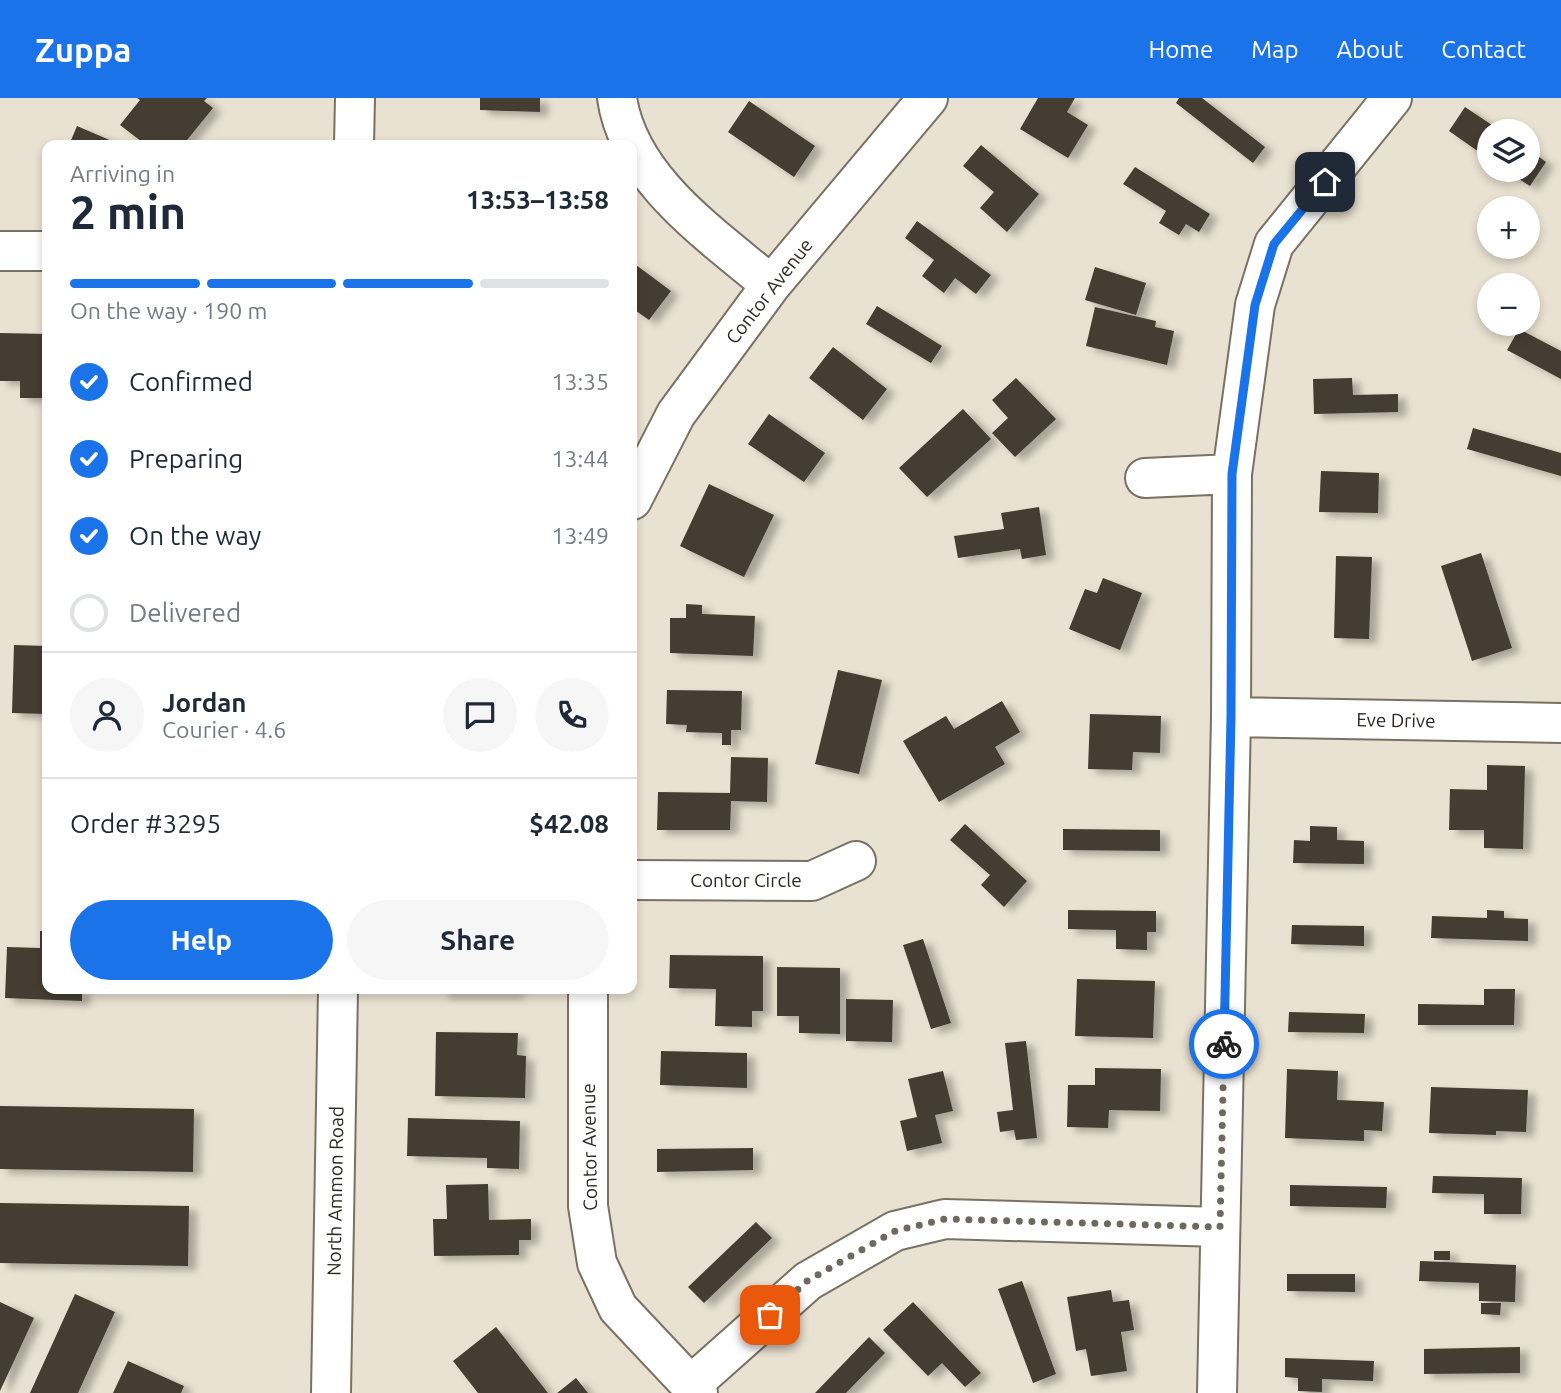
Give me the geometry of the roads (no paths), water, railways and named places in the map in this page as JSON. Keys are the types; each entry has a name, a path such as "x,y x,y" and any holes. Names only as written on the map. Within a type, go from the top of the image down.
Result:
{"street":[{"path":"354,140 355,98"},
{"path":"618,98 620,114 631,140"},
{"name":"Contor Avenue","path":"637,490 676,414 771,285 928,98"},
{"path":"1217,1393 1231,717 1232,474 1255,305 1274,244 1392,98"},
{"path":"637,155 664,193 771,285"},
{"path":"0,251 42,251"},
{"path":"1145,478 1232,474"},
{"name":"Eve Drive","path":"1231,717 1561,723"},
{"name":"Contor Circle","path":"637,880 813,881 856,861"},
{"name":"North Ammon Road","path":"331,1393 338,994"},
{"name":"Contor Avenue","path":"588,994 588,1206 597,1264 618,1308 695,1389"},
{"path":"695,1389 807,1281 895,1231 945,1219 1220,1227"}]}
